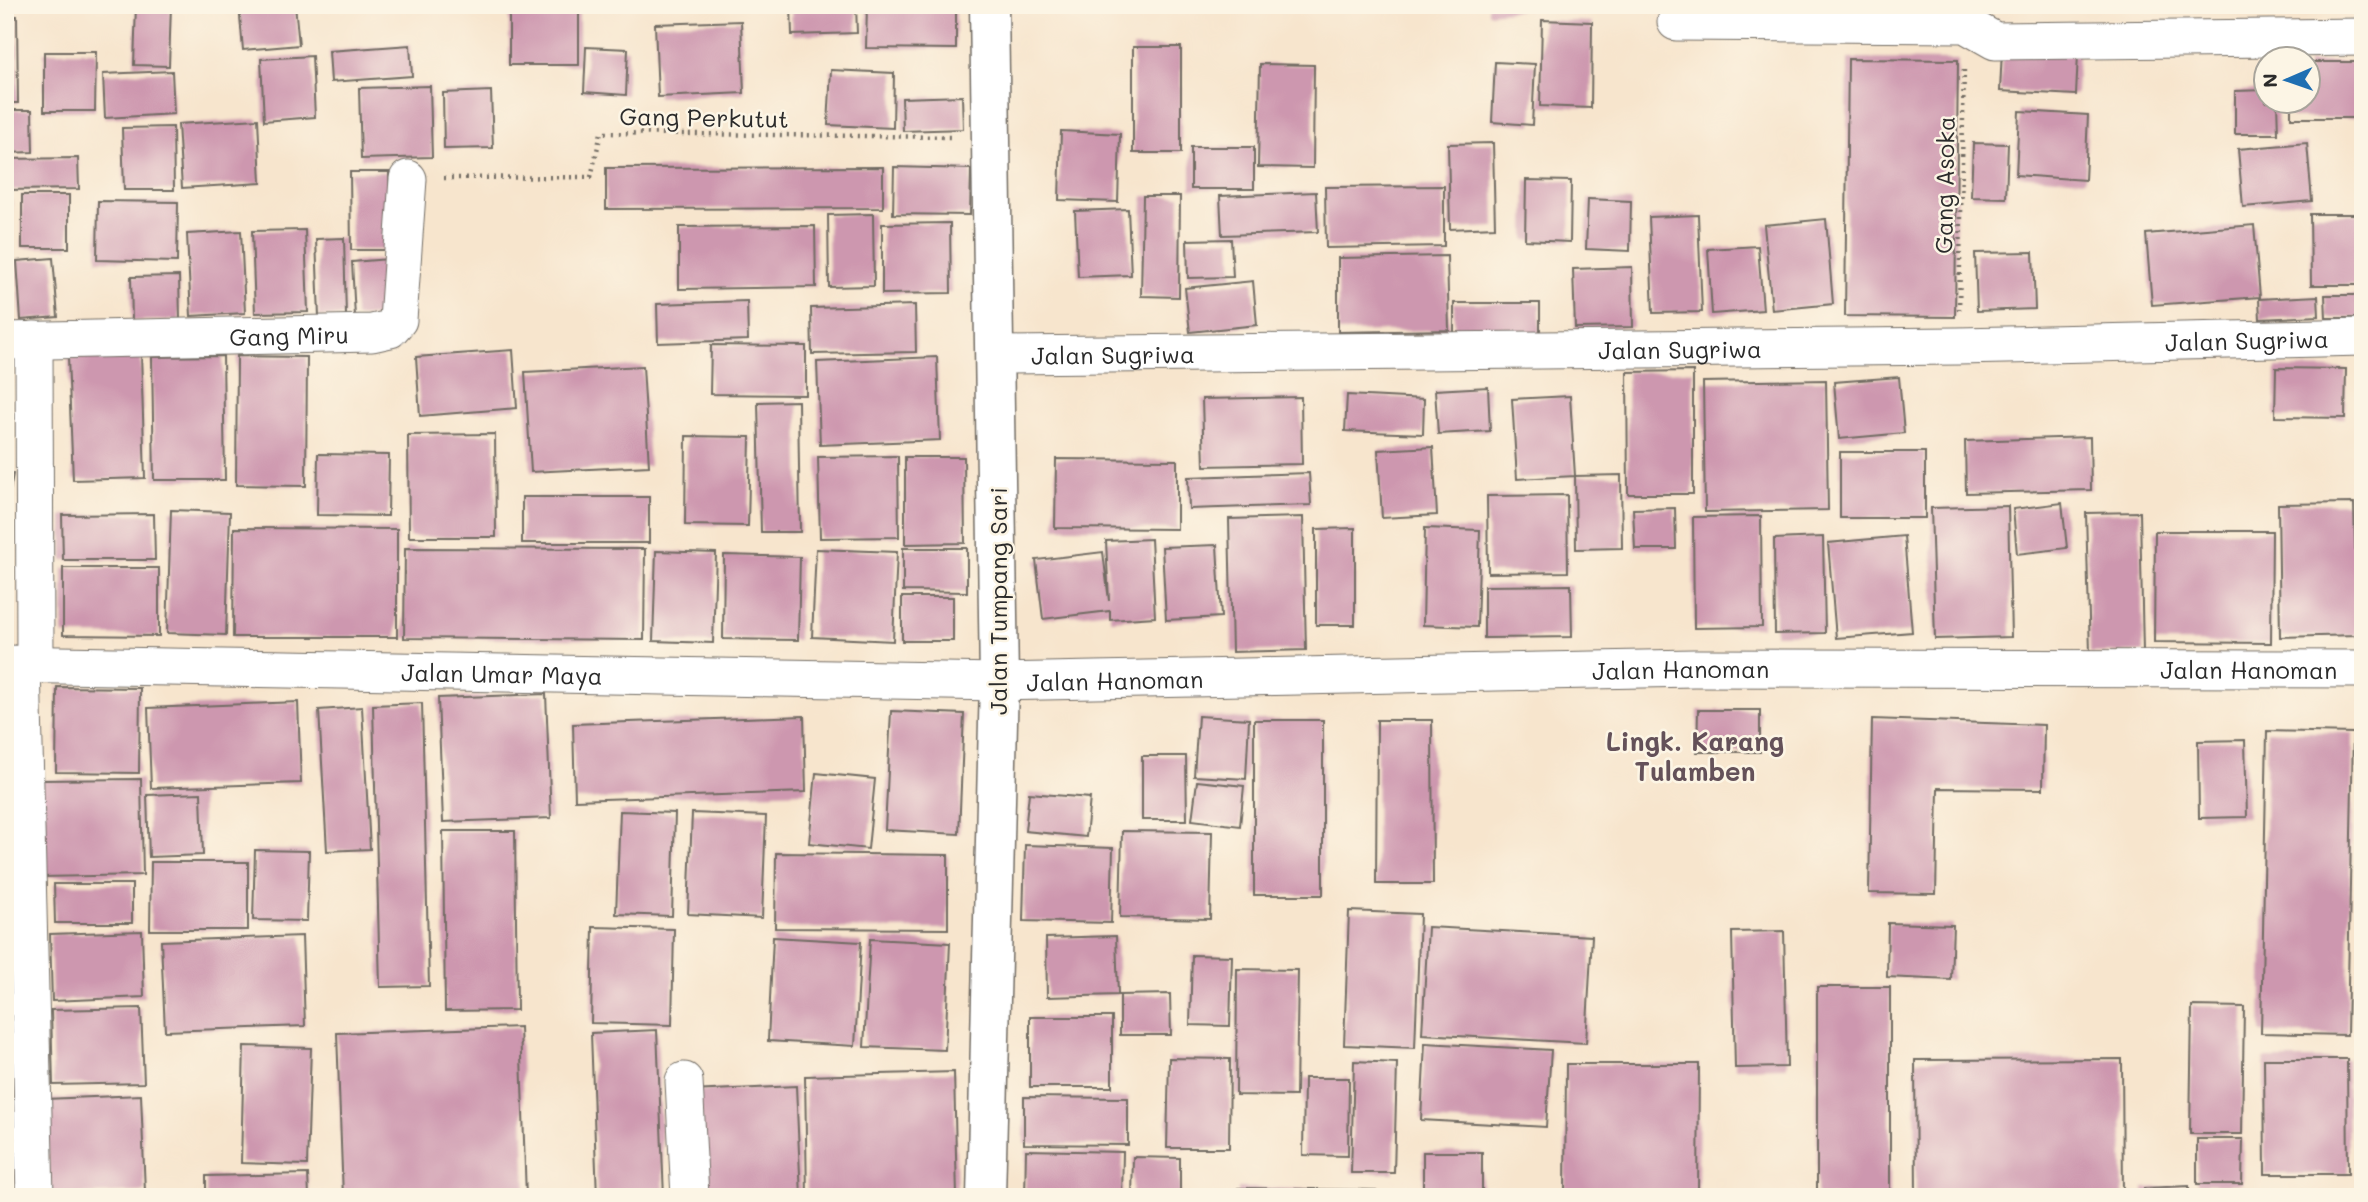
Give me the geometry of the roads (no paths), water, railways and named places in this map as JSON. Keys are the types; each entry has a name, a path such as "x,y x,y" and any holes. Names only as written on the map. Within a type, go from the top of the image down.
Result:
{"main road":[{"name":"Jalan Tumpang Sari","path":"986,1197 999,682 989,5"}],"street":[{"path":"1675,22 1965,24 1995,41 2363,37"},
{"name":"Gang Miru","path":"35,1197 21,664 20,341 372,333 390,329 398,320 408,179"},
{"name":"Jalan Sugriwa","path":"996,355 1958,346 2363,337"},
{"name":"Jalan Umar Maya","path":"21,664 999,682"},
{"name":"Jalan Hanoman","path":"999,682 1695,668 2363,669"},
{"path":"684,1081 690,1197"}],"district":[{"name":"Lingk. Karang Tulamben","path":"1695,756"}]}
